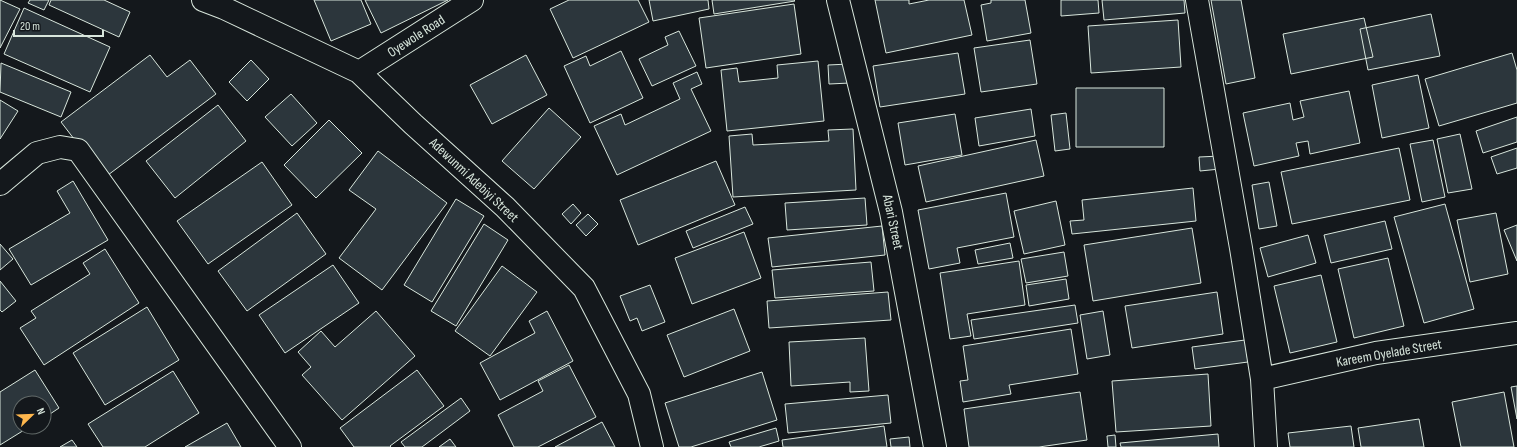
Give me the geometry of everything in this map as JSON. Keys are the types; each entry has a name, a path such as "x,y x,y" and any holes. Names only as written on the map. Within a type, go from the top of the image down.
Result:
{"street":[{"name":"Adewunmi Adebiyi Street","path":"203,0 224,8 360,72 413,124 505,207 584,288 639,394 652,447"},
{"name":"Oyewole Road","path":"360,72 472,0"},
{"name":"Abari Street","path":"838,0 891,212 935,447"},
{"path":"1197,0 1262,379 1266,447"},
{"path":"0,184 37,153 60,147 78,150 290,447"},
{"name":"Kareem Oyelade Street","path":"1262,379 1376,353 1517,333"}],"building":[{"path":"0,0 20,9 0,48"},
{"path":"30,0 49,0 44,10 28,3"},
{"path":"51,0 104,0 130,12 119,37 49,5"},
{"path":"314,0 361,0 371,24 331,41"},
{"path":"365,0 448,0 381,33"},
{"path":"569,0 638,0 649,22 573,58 550,9"},
{"path":"649,0 708,0 709,9 653,21"},
{"path":"712,0 794,0 795,1 714,14"},
{"path":"875,0 909,0 909,4 929,0 964,0 972,35 886,53"},
{"path":"991,0 1025,0 1031,33 987,41 981,5 991,3"},
{"path":"1061,0 1098,0 1099,13 1061,16"},
{"path":"1102,0 1184,0 1185,13 1104,20"},
{"path":"1211,0 1241,0 1255,78 1226,84"},
{"path":"794,4 801,54 706,68 699,18"},
{"path":"24,8 110,47 90,92 4,54"},
{"path":"1431,14 1440,56 1368,70 1360,29"},
{"path":"1364,18 1373,57 1291,74 1283,34"},
{"path":"1178,20 1181,67 1091,73 1088,26"},
{"path":"679,31 696,66 652,86 639,59 668,45 665,37"},
{"path":"1030,40 1037,84 981,92 974,48"},
{"path":"621,51 643,98 590,123 564,66 586,56 590,66"},
{"path":"958,53 965,94 880,107 873,66"},
{"path":"1512,53 1517,70 1517,103 1439,126 1425,79"},
{"path":"150,55 167,77 190,60 216,94 104,178 61,122"},
{"path":"526,55 547,95 492,124 470,85"},
{"path":"251,60 269,79 247,101 229,82"},
{"path":"818,61 824,121 727,131 721,70 737,68 739,82 778,78 777,65"},
{"path":"1,63 71,92 61,117 0,92"},
{"path":"849,64 850,83 829,84 828,65"},
{"path":"697,72 702,84 691,89 711,131 617,175 594,126 621,114 625,125 680,99 673,83"},
{"path":"1418,75 1429,128 1382,138 1372,85"},
{"path":"1076,88 1164,88 1164,147 1076,147"},
{"path":"1349,91 1360,143 1310,154 1308,141 1296,143 1299,156 1254,166 1243,113 1290,103 1293,120 1304,117 1300,101"},
{"path":"291,94 317,123 292,146 265,117"},
{"path":"0,100 18,111 0,139"},
{"path":"218,105 246,141 175,198 146,161"},
{"path":"549,108 581,137 534,189 502,161"},
{"path":"1031,109 1035,136 979,146 975,118"},
{"path":"1066,113 1070,149 1055,151 1051,115"},
{"path":"955,114 962,155 905,165 898,123"},
{"path":"1517,117 1517,142 1483,153 1476,131"},
{"path":"329,120 362,153 316,198 284,165"},
{"path":"853,129 856,190 733,197 729,136 752,134 753,145 829,141 828,130"},
{"path":"1460,134 1472,189 1448,193 1437,139"},
{"path":"1036,140 1044,176 926,202 918,166"},
{"path":"1433,140 1445,197 1422,202 1410,144"},
{"path":"1399,148 1410,200 1292,224 1281,172"},
{"path":"1517,148 1517,168 1497,174 1491,157"},
{"path":"378,151 447,203 382,290 339,258 376,209 349,190"},
{"path":"1220,156 1220,169 1200,171 1199,157"},
{"path":"716,161 735,205 638,245 620,200"},
{"path":"262,162 292,205 208,264 177,221"},
{"path":"73,181 108,240 31,285 9,249 70,213 57,191"},
{"path":"1269,182 1277,226 1259,229 1252,185"},
{"path":"1193,188 1196,221 1072,234 1070,221 1084,220 1082,200"},
{"path":"1006,193 1014,237 957,248 960,263 929,269 918,210"},
{"path":"865,198 867,225 787,230 785,203"},
{"path":"456,199 484,216 432,302 404,285"},
{"path":"1056,201 1065,245 1024,254 1014,211"},
{"path":"573,204 581,213 571,224 562,214"},
{"path":"1445,204 1474,309 1424,323 1394,217"},
{"path":"745,207 753,224 693,248 686,231"},
{"path":"297,213 326,254 247,311 218,271"},
{"path":"1496,213 1508,274 1470,282 1457,220"},
{"path":"588,214 598,224 586,236 576,225"},
{"path":"1385,221 1392,249 1331,263 1324,235"},
{"path":"484,224 508,240 456,326 431,311"},
{"path":"1517,225 1517,261 1504,230"},
{"path":"882,226 885,255 772,267 768,238"},
{"path":"1192,228 1201,283 1093,301 1084,245"},
{"path":"744,232 761,278 692,304 675,258"},
{"path":"1308,235 1316,263 1268,277 1260,248"},
{"path":"1010,243 1013,258 978,264 975,250"},
{"path":"0,244 13,259 0,270"},
{"path":"105,249 139,303 44,365 20,328 36,318 31,311 90,274 83,263"},
{"path":"1064,252 1068,276 1026,283 1021,259"},
{"path":"1388,258 1404,326 1354,338 1338,269"},
{"path":"1019,261 1025,305 967,314 971,336 950,339 940,273"},
{"path":"871,262 874,291 775,298 772,270"},
{"path":"333,265 359,303 285,353 259,315"},
{"path":"502,266 537,292 490,356 455,331"},
{"path":"1321,275 1337,342 1290,353 1274,286"},
{"path":"1066,279 1069,299 1029,306 1026,285"},
{"path":"0,281 16,301 2,312 0,310"},
{"path":"650,285 665,322 642,331 637,318 630,321 620,296"},
{"path":"888,292 891,320 769,328 767,301"},
{"path":"1217,292 1223,334 1132,348 1125,306"},
{"path":"1075,305 1078,323 974,339 971,320"},
{"path":"147,307 179,360 105,405 73,353"},
{"path":"734,309 750,351 684,377 667,335"},
{"path":"376,311 415,356 342,420 302,375 311,367 298,352 321,331 335,347"},
{"path":"547,311 573,361 500,400 480,363 535,333 529,321"},
{"path":"1103,311 1110,355 1087,359 1080,315"},
{"path":"1071,329 1078,374 1009,385 1011,394 963,402 960,381 968,380 963,346"},
{"path":"865,338 869,391 850,392 850,382 791,386 789,342"},
{"path":"1245,340 1248,362 1195,369 1192,347"},
{"path":"569,365 596,417 538,447 514,447 498,415 543,391 538,381"},
{"path":"35,370 51,395 12,395 12,435 16,435 0,445 0,392"},
{"path":"417,370 444,406 390,446 391,447 354,447 340,428"},
{"path":"173,371 199,413 145,447 103,447 88,424"},
{"path":"762,372 777,420 691,447 679,447 665,403"},
{"path":"1208,374 1211,426 1116,432 1112,381"},
{"path":"1517,386 1517,419 1511,387"},
{"path":"1080,392 1087,440 1039,447 969,447 964,409"},
{"path":"1504,392 1514,447 1461,447 1452,402"},
{"path":"888,395 891,423 788,433 785,404"},
{"path":"52,397 59,408 52,413"},
{"path":"461,398 470,411 422,447 405,447 401,442"},
{"path":"1419,419 1424,447 1361,447 1358,428"},
{"path":"602,422 615,447 555,447"},
{"path":"227,423 241,447 185,447"},
{"path":"884,426 887,447 783,447 782,440"},
{"path":"1351,426 1354,447 1290,447 1288,433"},
{"path":"776,428 779,441 759,447 731,447 729,442"},
{"path":"1218,434 1219,447 1121,447 1120,443"},
{"path":"1115,435 1116,447 1108,447 1107,436"},
{"path":"909,437 910,447 891,447 890,439"},
{"path":"450,439 456,447 439,447"},
{"path":"72,440 77,447 60,447"}]}
